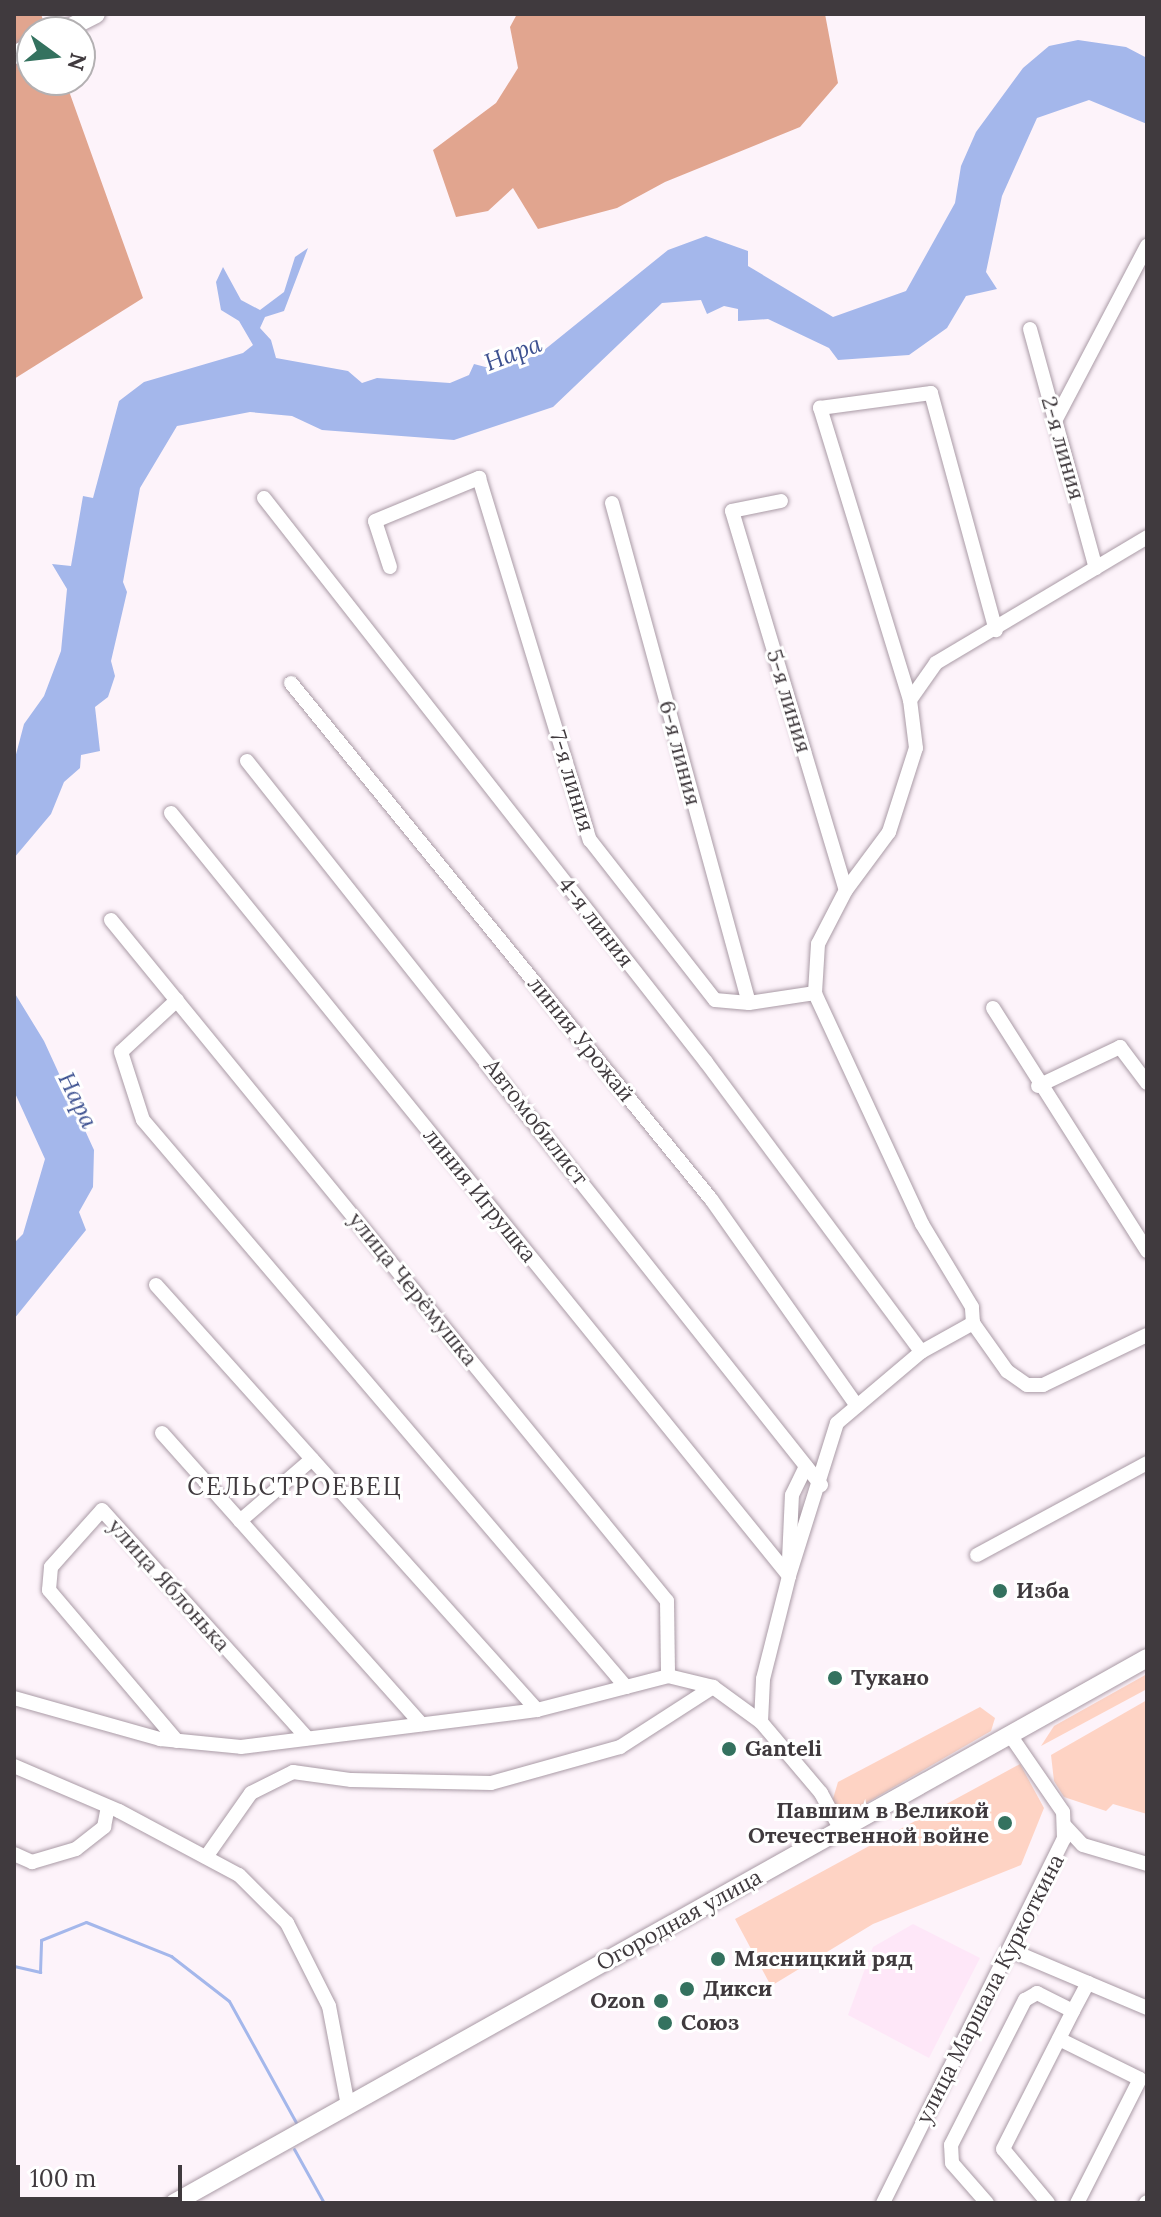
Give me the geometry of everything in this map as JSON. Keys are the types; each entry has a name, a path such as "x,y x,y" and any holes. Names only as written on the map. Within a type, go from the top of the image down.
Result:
{"main road":[{"name":"Огородная улица","path":"174,2203 263,2157 348,2106 1147,1658"}],"street":[{"path":"1055,421 1147,246"},
{"name":"2-я линия","path":"1030,329 1096,568"},
{"path":"996,630 931,393 820,408 910,700 916,748 889,832 846,890 818,944 815,993 922,1224 972,1307 973,1323 1007,1371 1027,1385 1043,1385 1147,1335"},
{"name":"7-я линия","path":"390,567 375,521 479,478 590,840 715,1000 749,1003 815,993"},
{"name":"4-я линия","path":"264,498 706,1062 921,1352"},
{"name":"5-я линия","path":"781,501 732,511 846,890"},
{"name":"6-я линия","path":"612,503 749,1003"},
{"path":"910,700 936,663 996,630 1147,537"},
{"name":"линия Урожай","path":"291,683 711,1199 857,1406"},
{"name":"Автомобилист","path":"247,761 821,1485"},
{"name":"линия Игрушка","path":"171,813 789,1576"},
{"name":"улица Черёмушка","path":"111,920 667,1601 668,1676"},
{"path":"177,1000 121,1052 143,1120 626,1687"},
{"path":"993,1008 1038,1086 1147,1251"},
{"path":"1038,1086 1120,1047 1147,1083"},
{"path":"156,1285 537,1710"},
{"path":"761,1722 763,1679 789,1576 821,1485 837,1423 921,1352 973,1323"},
{"path":"162,1433 421,1724"},
{"path":"240,1521 312,1459"},
{"path":"977,1555 1147,1463"},
{"path":"789,1576 792,1495 806,1466"},
{"name":"улица Яблонька","path":"177,1741 49,1590 51,1567 102,1510 307,1738"},
{"path":"14,1698 177,1741 241,1747 537,1710 668,1676 713,1687 761,1722 803,1769 841,1830"},
{"path":"206,1857 251,1793 293,1772 351,1780 491,1783 620,1747 713,1687"},
{"name":"улица Маршала Куркоткина","path":"883,2203 1058,1856 1065,1826 1063,1812 1010,1735"},
{"path":"14,1766 108,1807 239,1875 287,1923 329,2006 348,2106"},
{"path":"14,1868 89,1841 104,1827 108,1807"},
{"path":"1065,1826 1091,1849 1147,1864"},
{"path":"14,1854 32,1862"},
{"path":"1010,1950 1147,2008"},
{"path":"1048,2203 1003,2149 1088,1983"},
{"path":"987,2203 952,2163 951,2145 1025,2000 1037,1993 1073,2011"},
{"path":"1059,2039 1140,2079 1077,2203"}],"shaded area":[{"path":"14,14 41,14 16,16 16,96 71,96 143,298 14,379"},
{"path":"517,14 825,14 838,83 800,127 665,182 617,208 538,229 513,188 488,211 456,217 433,150 496,103 518,68 510,27"},
{"path":"1147,1674 1147,1689 1041,1746 1054,1726"},
{"path":"1147,1700 1147,1814 1113,1804 1106,1811 1064,1797 1054,1781 1051,1755"},
{"path":"980,1707 995,1718 991,1731 863,1805 837,1810 832,1802 838,1782"},
{"path":"1020,1764 1044,1808 1021,1865 873,1924 771,1986 735,1919"},
{"path":"913,1924 980,1958 929,2058 848,2015 873,1947"}],"water":[{"path":"1078,40 1126,47 1147,58 1147,124 1089,100 1037,118 1002,196 986,272 997,289 966,296 947,328 909,355 838,360 829,348 768,319 738,321 738,309 724,306 707,314 701,300 662,303 553,407 454,440 322,430 292,416 250,412 177,426 140,488 123,582 127,592 111,661 115,676 108,697 95,707 100,751 81,755 80,768 64,782 51,814 14,858 14,762 24,724 44,696 61,651 67,589 52,564 71,566 83,496 93,498 119,401 144,382 243,353 253,345 239,321 221,310 216,282 223,267 241,300 260,310 284,292 295,257 308,248 284,311 265,317 260,328 271,340 276,358 348,371 362,383 377,378 450,383 469,375 474,364 493,369 538,355 668,250 706,236 748,251 748,266 833,317 906,291 955,203 961,166 976,132 1023,68 1049,46"},
{"path":"14,992 44,1041 94,1150 93,1187 79,1212 86,1230 14,1319 14,1243 23,1234 45,1159 14,1091"}],"waterway":[{"path":"14,1966 40,1972 41,1940 86,1922 171,1956 229,2001 297,2124"},
{"path":"294,2149 324,2203"}],"place":[{"name":"Изба","path":"1000,1591"},
{"name":"Тукано","path":"835,1678"},
{"name":"Ganteli","path":"729,1749"},
{"name":"Павшим в Великой Отечественной войне","path":"1005,1823"},
{"name":"Мясницкий ряд","path":"718,1959"},
{"name":"Дикси","path":"687,1989"},
{"name":"Ozon","path":"661,2001"},
{"name":"Союз","path":"665,2023"}],"district":[{"name":"СЕЛЬСТРОЕВЕЦ","path":"295,1487"}],"water label":[{"name":"Нара","path":"513,353"},
{"name":"Нара","path":"78,1100"}]}
